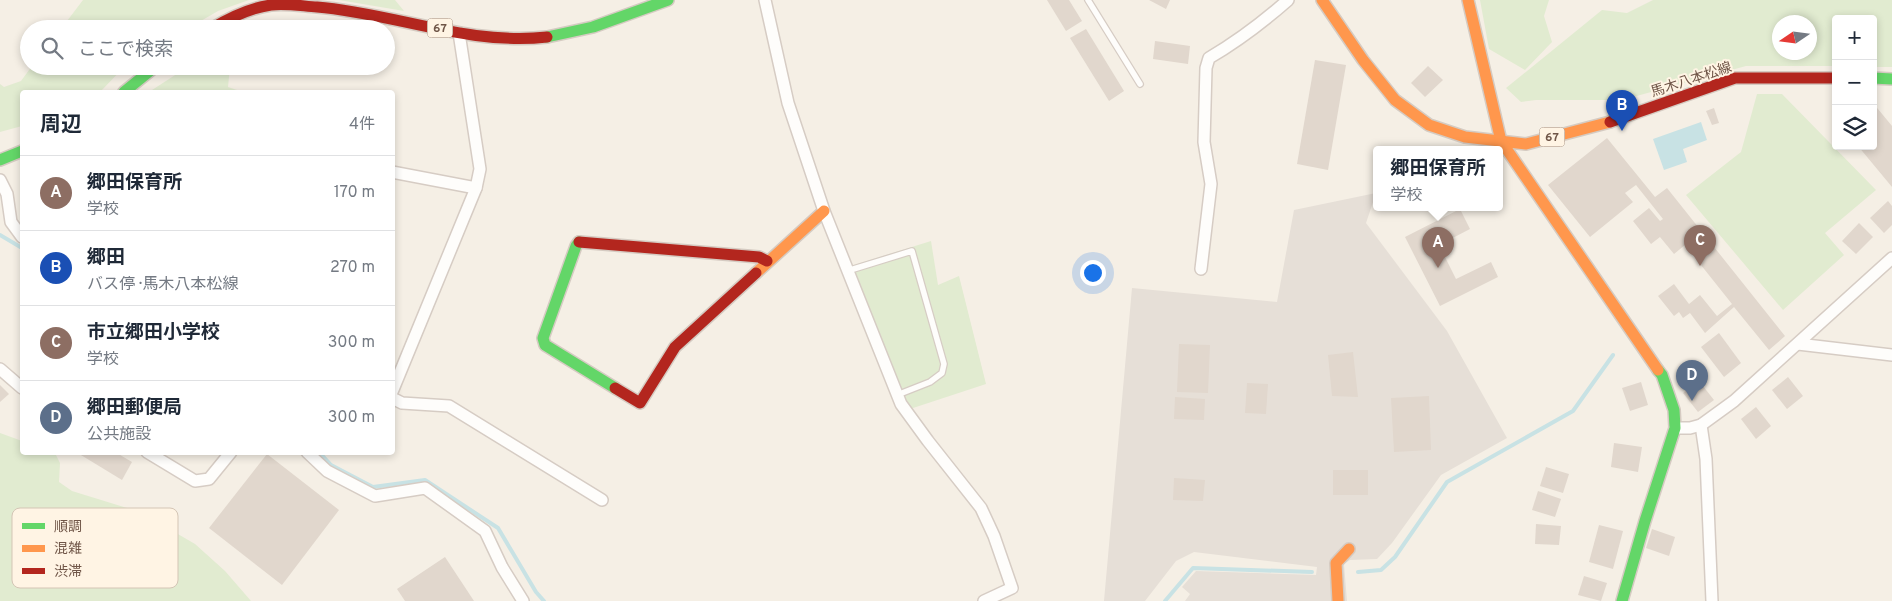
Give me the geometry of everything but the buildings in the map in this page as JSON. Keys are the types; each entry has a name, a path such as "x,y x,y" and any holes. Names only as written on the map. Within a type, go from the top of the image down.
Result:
{"street":[{"name":"67","path":"225,20 271,5 333,7 435,26 459,33 516,39 557,36 602,26 668,0"},
{"path":"765,0 788,103 824,211 901,404 982,508 994,536 1012,588 984,601"},
{"path":"1201,269 1211,184 1204,142 1206,68 1209,58 1238,41 1264,22 1288,0"},
{"name":"馬木八本松線","path":"1322,0 1363,60 1395,100 1429,125 1465,137 1526,144 1604,124 1735,78 1832,78"},
{"path":"1468,0 1501,141 1662,375 1674,410 1675,428 1622,601"},
{"path":"395,379 398,366 476,188 480,169 459,33"},
{"path":"126,90 145,75"},
{"path":"1877,78 1892,78"},
{"path":"0,160 20,152"},
{"path":"395,173 476,188"},
{"path":"0,180 7,194 11,222 20,234"},
{"path":"767,261 759,257 580,241 576,246 543,338 545,345 640,403 675,347 824,211"},
{"path":"1675,428 1690,428 1701,425 1734,401 1892,258"},
{"path":"1798,344 1892,355"},
{"path":"0,369 20,386"},
{"path":"395,400 402,403 449,406 602,500"},
{"path":"1701,425 1706,459 1712,601"},
{"path":"152,455 195,481 209,479 228,455"},
{"path":"310,455 327,471 375,496 425,488 485,531 502,567 523,601"},
{"path":"1338,601 1336,563 1349,549"}],"lane":[{"path":"1088,0 1140,84"},
{"path":"847,271 912,251 944,364 942,373 930,382 898,395"}],"shaded area":[{"path":"1373,194 1373,202 1366,223 1447,331 1507,438 1441,475 1392,543 1377,559 1350,560 1344,564 1347,601 1185,601 1190,594 1182,587 1196,571 1316,575 1317,567 1194,552 1176,561 1145,601 1104,601 1132,288 1277,302 1294,210"}],"green space":[{"path":"83,0 249,0 218,11 202,20 68,20"},
{"path":"339,0 395,0 404,11"},
{"path":"1480,0 1549,0 1544,16 1552,42 1525,70 1489,49"},
{"path":"1653,0 1892,0 1892,67 1877,67 1877,15 1832,15 1832,66 1746,66 1622,100 1536,100 1521,102 1506,88 1602,10 1627,13"},
{"path":"25,75 116,75 102,90 20,90 20,127 0,132 0,84 4,87 21,81"},
{"path":"175,75 229,75 228,87 237,90 152,90"},
{"path":"1757,94 1782,94 1832,145 1832,150 1837,150 1876,190 1825,233 1844,255 1783,310 1686,195 1741,152"},
{"path":"931,241 938,285 959,276 986,384 910,409 898,388 851,266"},
{"path":"0,433 20,440 20,455 56,455 60,463 59,482 72,491 127,508 12,508 12,588 178,588 178,534 195,544 225,571 251,601 0,601"}],"water":[{"path":"1701,122 1707,140 1683,149 1687,162 1664,170 1653,139"}],"waterway":[{"path":"0,235 20,247"},
{"path":"1358,572 1381,570 1395,557 1447,482 1573,411 1613,355"},
{"path":"322,455 331,465 373,487 425,480 498,528 536,592 544,601"},
{"path":"1165,601 1193,568 1312,572"}],"traffic: fast":[{"path":"547,37 593,27 668,0"},
{"path":"126,90 145,75"},
{"path":"1877,78 1892,79"},
{"path":"0,160 20,152"},
{"path":"579,242 543,338 545,345 615,388"},
{"path":"1622,601 1675,428 1674,410 1662,375 1658,370"}],"traffic: slow":[{"path":"1322,0 1363,60 1395,100 1429,125 1465,137 1526,144 1610,122"},
{"path":"1468,0 1501,141 1658,370"},
{"path":"756,273 824,211"},
{"path":"1338,601 1336,563 1349,549"}],"traffic: jam":[{"path":"227,20 263,6 282,4 346,10 431,28 489,37 518,39 547,37"},
{"path":"1610,122 1735,78 1832,78"},
{"path":"579,242 759,257 767,261"},
{"path":"615,388 640,403 675,347 756,273"}],"place":[{"name":"郷田","path":"1622,131"},
{"name":"市立郷田小学校","path":"1700,266"},
{"name":"郷田保育所","path":"1438,268"},
{"name":"郷田郵便局","path":"1692,401"}]}
